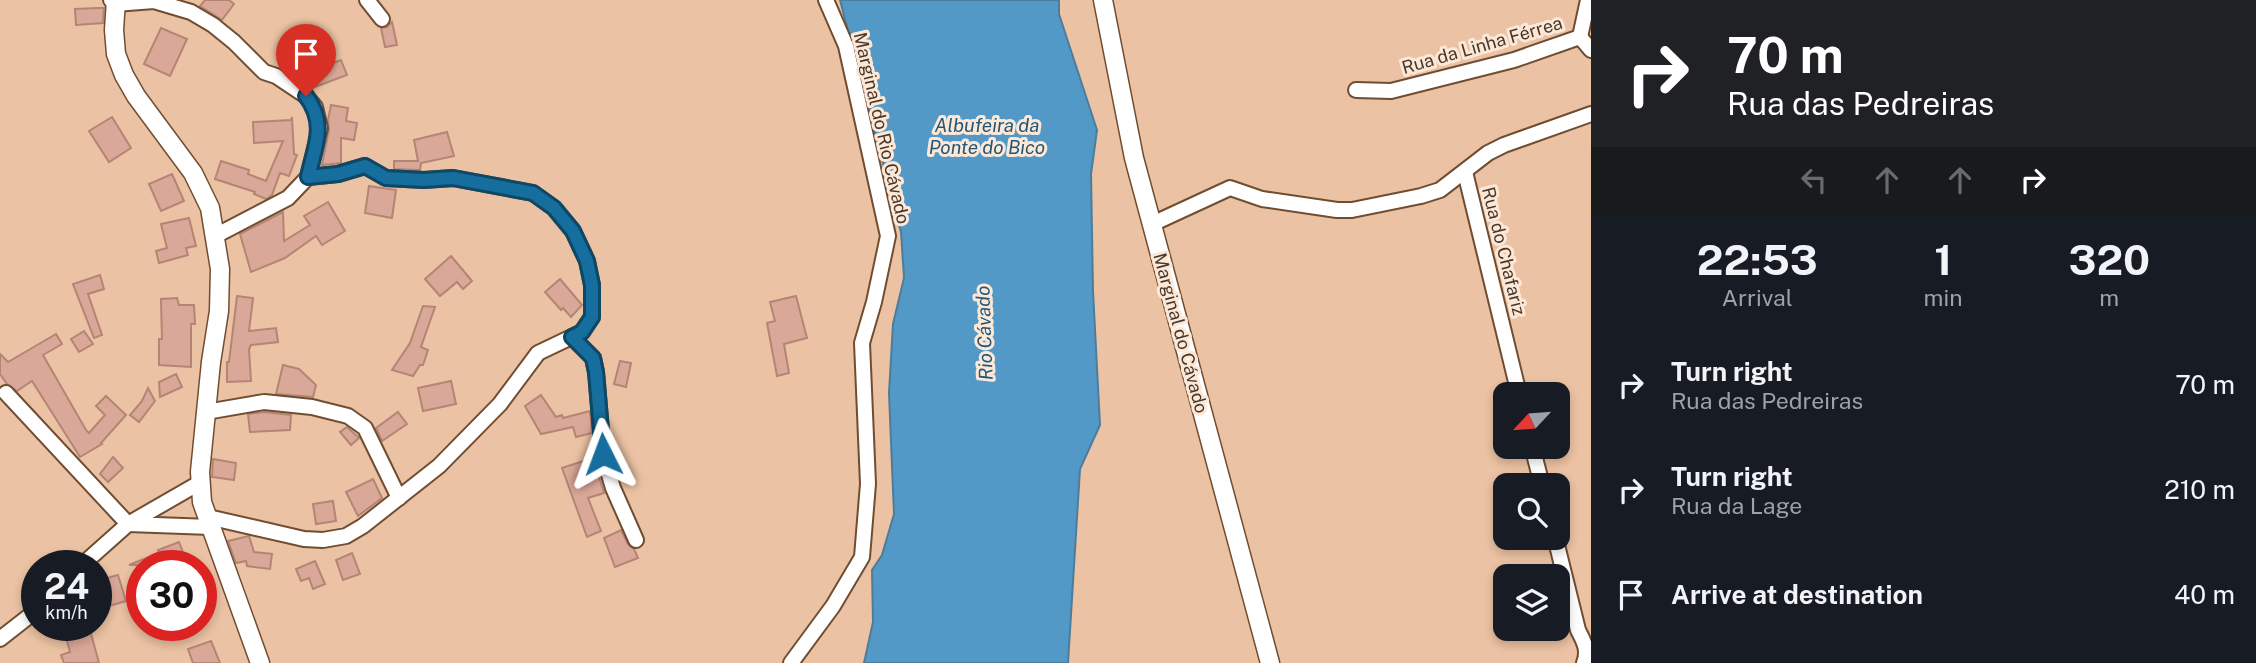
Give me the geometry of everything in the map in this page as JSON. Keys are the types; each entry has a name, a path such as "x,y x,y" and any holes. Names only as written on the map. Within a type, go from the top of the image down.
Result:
{"street":[{"path":"367,0 382,19"},
{"name":"Marginal do Rio Cávado","path":"791,663 833,606 862,557 868,484 862,343 888,236 846,46 826,0"},
{"name":"Marginal do Cávado","path":"1103,0 1131,145 1274,662"},
{"name":"Rua da Linha Férrea","path":"1356,90 1391,91 1514,60 1580,37 1588,0"},
{"path":"215,234 288,198 308,177 320,128 314,107 306,96 276,76 264,72 223,34 191,12 154,1 114,1 116,54 124,75 136,96 193,173 210,208 220,268 219,311 205,412 202,502 260,663"},
{"path":"1580,37 1591,50"},
{"name":"Rua do Chafariz","path":"1516,382 1465,172 1488,153 1504,145 1591,114"},
{"path":"6,393 128,524 210,522 323,540 346,537 439,466 500,404 538,353 582,332 592,317 592,285 587,261 573,231 554,208 533,193 453,178 386,178 365,166 338,174 308,177"},
{"path":"1152,224 1230,188 1262,199 1353,210 1440,190 1465,172"},
{"path":"572,337 593,358 603,454 613,488 636,540"},
{"path":"205,412 264,402 312,407 348,416 365,428 399,498"},
{"path":"99,550 128,524 201,482"},
{"path":"1558,550 1578,630 1585,643 1587,656 1584,663"},
{"path":"0,639 21,623"}],"water":[{"name":"Albufeira da Ponte do Bico","path":"840,0 1059,0 1059,14 1097,130 1091,174 1093,291 1100,425 1080,469 1068,663 864,663 873,622 872,570 882,555 894,514 889,393 893,324 904,278 901,232"}],"building":[{"path":"205,0 229,0 234,4 222,20 200,6"},
{"path":"104,8 103,23 76,25 75,9"},
{"path":"392,22 397,45 385,47 381,28"},
{"path":"161,28 187,39 170,76 144,64"},
{"path":"341,60 347,75 315,87 309,72"},
{"path":"331,105 348,108 346,121 357,123 354,140 341,138 341,163 322,165 329,130"},
{"path":"112,117 131,148 109,162 89,131"},
{"path":"292,117 294,154 297,155 289,176 280,173 272,195 266,199 254,194 255,192 215,179 221,161 249,170 248,174 266,181 283,141 254,143 253,122 291,120"},
{"path":"447,132 454,156 421,163 420,170 394,169 394,161 418,161 414,140"},
{"path":"172,174 184,201 161,211 149,184"},
{"path":"369,186 396,190 392,218 365,213"},
{"path":"328,202 345,231 322,245 316,236 285,258 251,272 240,234 283,212 284,241 310,225 304,216"},
{"path":"189,218 196,246 186,248 188,255 159,263 156,251 167,248 161,224"},
{"path":"451,256 472,281 463,289 457,282 440,296 425,279"},
{"path":"100,275 104,289 88,294 102,335 94,338 73,284"},
{"path":"560,279 582,305 571,317 545,292"},
{"path":"237,296 253,298 249,331 276,328 278,342 251,345 251,381 227,382 227,362"},
{"path":"796,296 807,338 784,344 789,373 777,376 767,323 775,321 770,302"},
{"path":"177,298 179,305 194,305 191,367 159,365 159,339 162,339 161,299"},
{"path":"423,306 435,307 421,347 428,350 423,365 420,365 413,376 392,370 410,343"},
{"path":"84,331 93,344 79,352 71,339"},
{"path":"56,334 62,344 43,355 86,430 89,433 105,415 96,406 106,396 126,415 102,444 80,457 32,381 17,391 7,384 0,374 0,354 8,362"},
{"path":"620,361 631,363 626,387 614,384"},
{"path":"283,365 299,369 316,385 313,397 276,394"},
{"path":"176,374 182,387 160,397 159,382"},
{"path":"451,381 456,404 423,411 418,388"},
{"path":"148,388 155,401 139,422 130,415 142,401"},
{"path":"541,395 556,417 562,415 563,418 590,411 592,433 576,437 573,427 541,434 525,406"},
{"path":"264,412 291,415 290,430 250,432 248,414"},
{"path":"398,412 407,424 382,441 376,428"},
{"path":"347,427 359,438 351,445 340,432"},
{"path":"113,457 123,468 108,482 100,474"},
{"path":"593,458 604,493 588,498 601,531 587,537 562,468"},
{"path":"213,459 236,463 234,480 212,477"},
{"path":"373,479 382,498 358,516 346,492"},
{"path":"333,501 336,521 316,524 313,504"},
{"path":"621,530 638,558 615,567 604,538"},
{"path":"249,536 254,552 272,554 270,569 247,566 246,561 236,563 228,541"},
{"path":"179,542 182,550 158,550"},
{"path":"352,553 360,574 343,580 336,560"},
{"path":"315,561 325,584 313,589 309,578 301,581 296,569"},
{"path":"118,575 126,601 112,605 112,577"},
{"path":"67,641 93,641 99,663 64,663 61,655 70,652"},
{"path":"211,641 220,663 193,663 188,649"}],"route":[{"path":"306,96 314,107 320,128 308,177 338,174 365,166 386,178 453,178 533,193 554,208 573,231 587,261 592,285 592,317 582,332 572,337 593,358 603,427 603,454"}],"water label":[{"name":"Rio Cávado","path":"984,333"}]}
